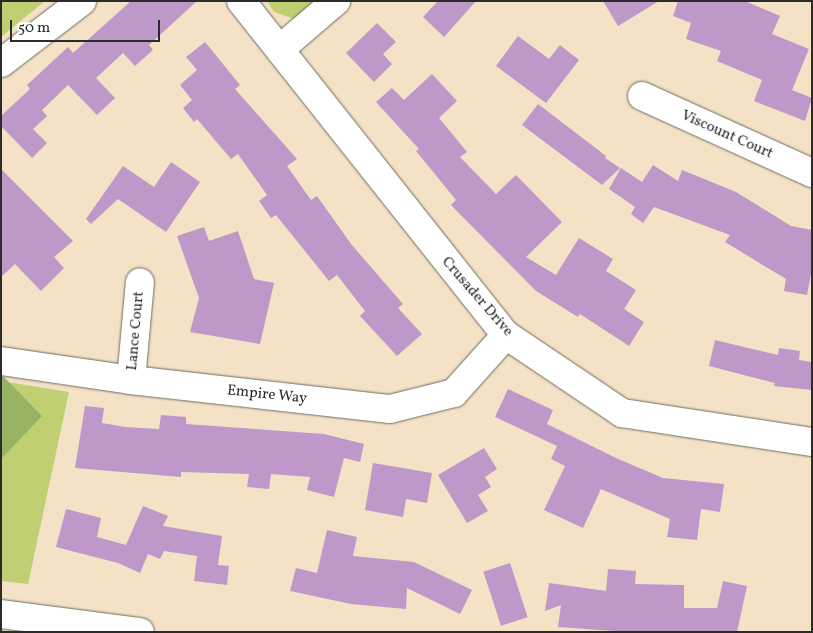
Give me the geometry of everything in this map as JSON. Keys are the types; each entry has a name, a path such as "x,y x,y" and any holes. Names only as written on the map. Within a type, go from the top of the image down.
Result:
{"street":[{"path":"1,63 82,1"},
{"name":"Crusader Drive","path":"241,1 396,201 506,335 622,413 812,442"},
{"path":"280,49 336,1"},
{"name":"Viscount Court","path":"642,96 812,173"},
{"name":"Lance Court","path":"131,380 140,282"},
{"name":"Empire Way","path":"1,361 131,380 390,409 454,393 506,335"},
{"path":"1,614 85,628 140,632"}],"green space":[{"path":"1,1 45,1 1,37"},
{"path":"267,1 337,1 300,21 274,12"},
{"path":"1,374 42,416 1,459"},
{"path":"1,381 69,392 28,584 1,581"}],"building":[{"path":"131,1 197,1 149,45 153,50 135,66 123,53 96,78 115,98 97,115 68,85 42,110 47,116 33,129 47,143 32,158 1,126 1,116 30,89 27,85 68,47 73,53"},
{"path":"438,1 476,1 444,37 423,17"},
{"path":"603,1 659,1 618,26"},
{"path":"678,1 745,1 780,16 772,34 809,49 792,90 812,98 805,121 754,101 762,80 717,61 721,51 686,39 691,23 673,16"},
{"path":"377,23 396,42 383,54 392,64 374,82 346,53"},
{"path":"518,36 549,59 560,45 579,60 546,103 496,66"},
{"path":"205,42 240,85 235,89 297,159 287,166 311,200 317,196 351,244 403,304 398,308 422,334 397,356 360,316 365,311 337,275 329,281 276,215 271,218 259,201 267,195 238,154 231,159 197,119 194,122 183,108 192,100 180,85 197,70 186,57"},
{"path":"432,74 457,101 439,118 467,152 460,157 496,194 516,175 562,222 526,257 556,275 579,238 613,259 606,271 636,290 624,309 644,322 629,346 580,314 578,317 536,291 451,205 456,200 416,151 419,149 376,102 392,88 404,100"},
{"path":"538,104 620,168 602,185 522,125"},
{"path":"171,162 200,182 166,232 118,199 91,224 86,219 123,166 154,187"},
{"path":"653,165 678,181 682,170 736,192 791,226 812,230 812,269 807,295 784,291 786,279 725,242 730,235 654,207 643,223 631,214 635,207 609,189 621,168 642,182"},
{"path":"1,169 73,241 54,257 64,268 41,291 15,264 1,277"},
{"path":"204,227 209,241 238,231 254,279 274,283 260,344 190,332 199,298 177,236"},
{"path":"715,340 778,355 779,348 800,351 799,360 812,362 812,390 774,386 775,383 709,366"},
{"path":"508,389 553,410 547,424 616,458 663,478 724,484 720,512 701,509 697,540 667,537 670,519 601,489 583,528 544,510 565,466 551,459 557,446 495,417"},
{"path":"85,406 104,408 102,423 125,427 159,429 161,415 186,417 186,424 324,434 364,444 360,462 344,458 334,497 307,490 310,477 271,474 269,489 247,487 249,474 181,472 181,477 75,468"},
{"path":"484,448 497,469 485,477 491,487 478,495 488,511 467,523 438,475"},
{"path":"373,463 432,473 427,503 406,499 403,517 365,510"},
{"path":"143,506 168,516 163,526 222,536 218,565 229,566 227,585 194,581 197,556 164,551 160,559 148,554 140,573 118,563 56,547 66,509 101,518 97,537 126,545"},
{"path":"327,530 357,537 353,556 414,562 472,590 460,614 407,588 406,609 351,604 290,591 296,568 317,573"},
{"path":"510,563 528,617 501,626 483,572"},
{"path":"608,569 636,571 635,584 684,585 684,608 717,608 723,581 747,586 737,632 628,632 558,627 561,605 545,611 549,583 606,591"}]}
